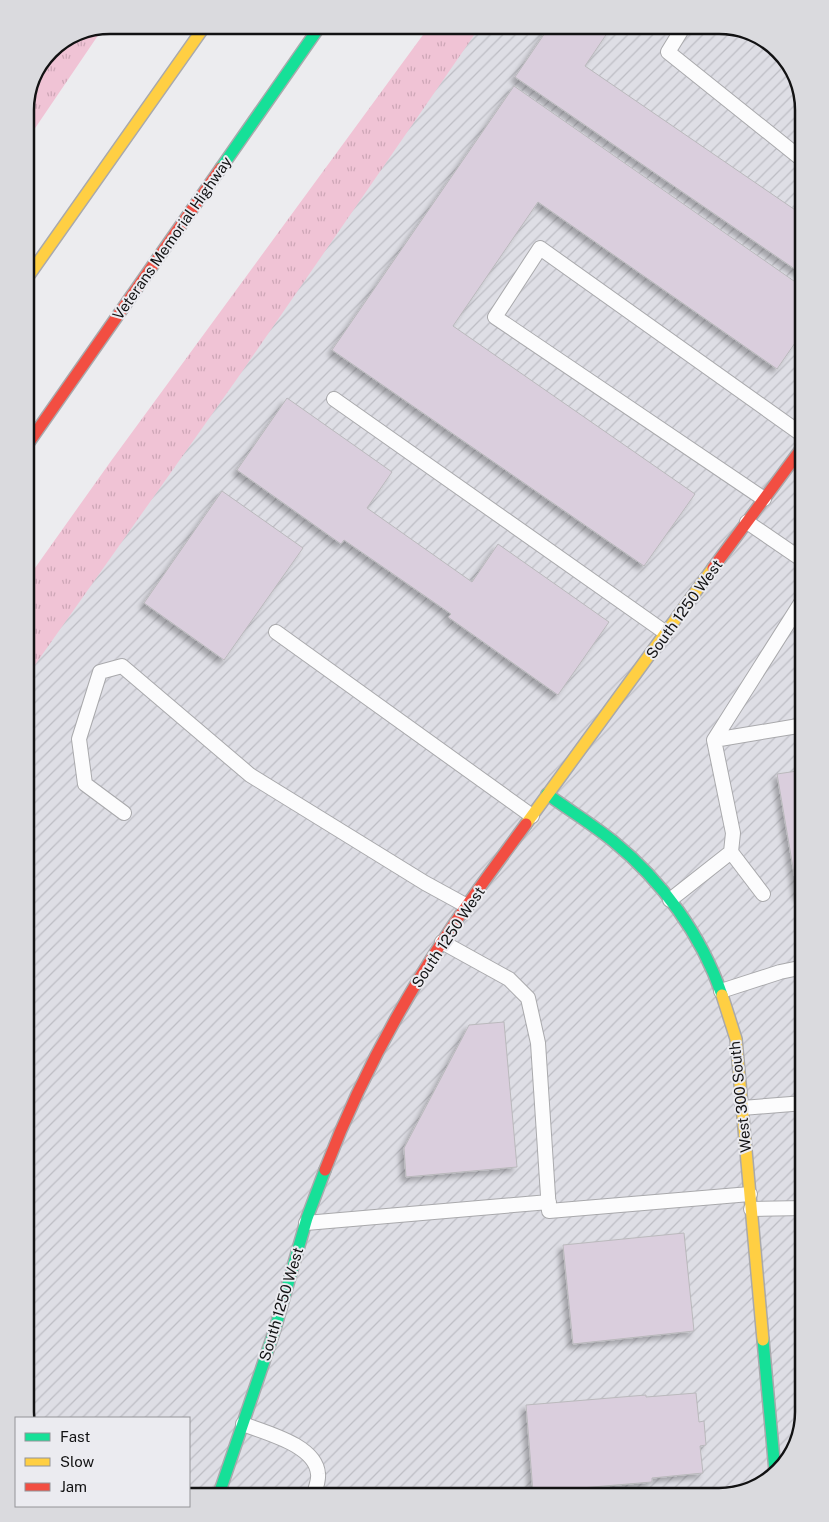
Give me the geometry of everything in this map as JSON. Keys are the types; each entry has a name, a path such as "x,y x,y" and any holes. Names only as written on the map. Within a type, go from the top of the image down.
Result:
{"main road":[{"path":"34,268 199,34"},
{"name":"Veterans Memorial Highway","path":"34,435 315,34"},
{"name":"South 1250 West","path":"221,1488 276,1329 306,1223 332,1152 387,1036 442,942 467,906 795,457"},
{"name":"West 300 South","path":"547,794 612,840 642,867 670,900 705,953 721,991 736,1039 774,1464"}],"lane":[{"path":"679,34 668,52 795,154"},
{"path":"764,499 494,317 540,248 795,430"},
{"path":"334,398 666,633"},
{"path":"748,522 795,555"},
{"path":"763,894 731,852 733,833 714,740 795,612"},
{"path":"276,632 532,816"},
{"path":"124,813 85,784 79,739 100,672 122,666 250,775 425,883 467,906"},
{"path":"714,740 795,726"},
{"path":"670,900 731,852"},
{"path":"442,942 509,979 528,998 538,1044 549,1211 750,1194"},
{"path":"721,991 780,972 795,970"},
{"path":"742,1108 795,1103"},
{"path":"306,1223 548,1202"},
{"path":"751,1209 795,1208"},
{"path":"243,1424 300,1447 314,1461 318,1475 315,1488"}],"shaded area":[{"path":"471,34 724,34 744,38 757,44 773,56 780,64 789,81 794,95 795,110 795,1422 793,1432 782,1454 765,1473 734,1487 719,1488 190,1488 190,1417 34,1417 34,645"}],"green space":[{"path":"424,34 475,34 239,376 34,666 34,569"},
{"path":"98,35 34,130 36,90 49,64 72,44"}],"building":[{"path":"544,34 607,34 585,66 795,210 795,269 515,77"},
{"path":"514,86 795,282 795,343 777,369 538,202 453,326 695,494 644,566 332,350"},
{"path":"287,398 392,472 367,508 472,582 498,544 609,622 558,695 448,617 451,614 344,540 341,544 237,470"},
{"path":"222,491 303,548 224,660 144,603"},
{"path":"795,771 795,879 777,774"},
{"path":"504,1022 517,1167 406,1177 404,1148 469,1025"},
{"path":"684,1233 694,1331 573,1344 563,1245"},
{"path":"696,1393 699,1422 704,1421 706,1445 700,1446 703,1473 652,1478 652,1482 581,1488 533,1488 526,1405 646,1395 646,1397"}],"traffic: fast":[{"path":"221,168 315,34"},
{"path":"547,794 613,841 648,873 678,910 691,930 703,951 722,995"},
{"path":"221,1488 275,1329 307,1218 325,1170"},
{"path":"763,1340 774,1464"}],"traffic: slow":[{"path":"34,268 199,34"},
{"path":"526,824 713,568"},
{"path":"722,995 736,1039 763,1340"}],"traffic: jam":[{"path":"34,435 221,168"},
{"path":"713,568 795,457"},
{"path":"325,1170 364,1079 411,992 456,922 526,824"}]}
